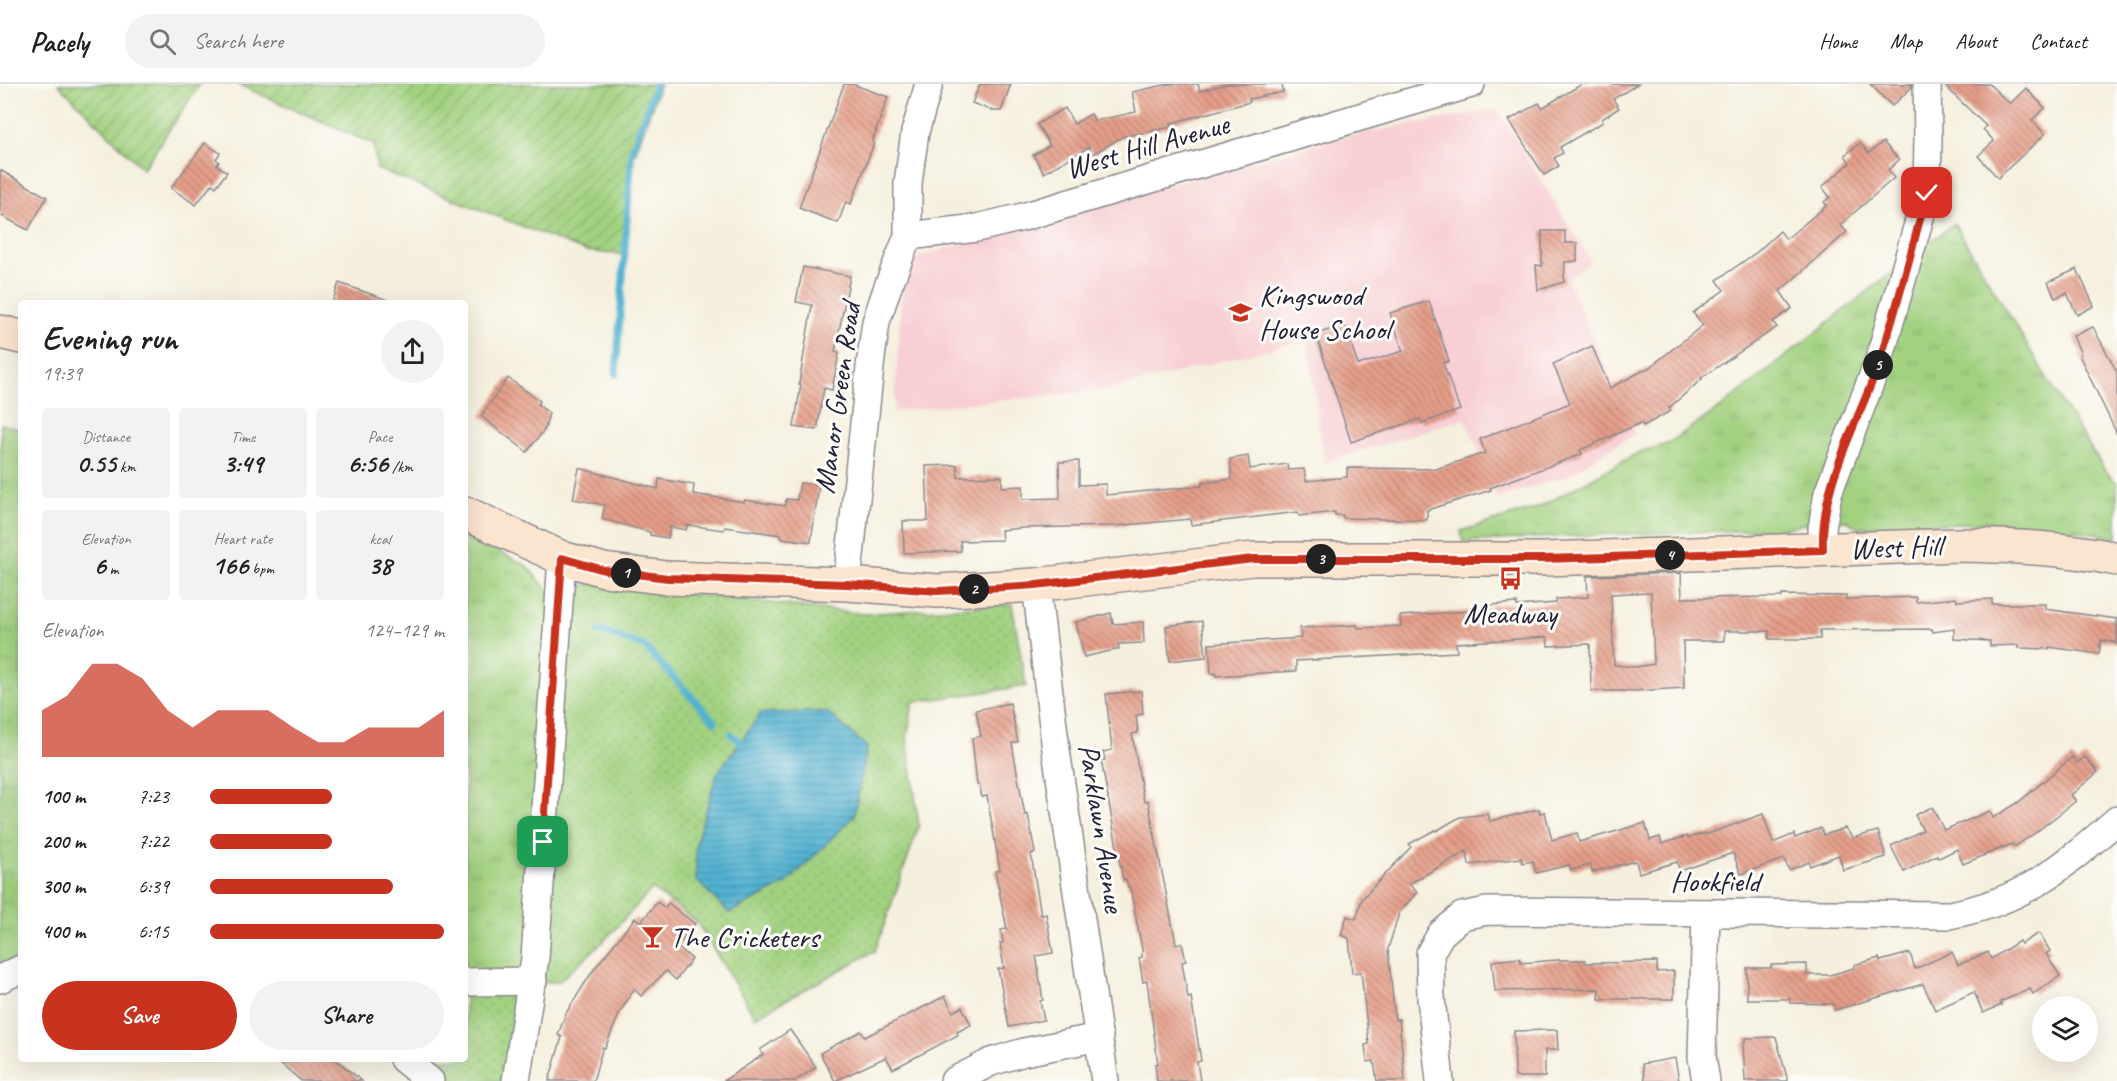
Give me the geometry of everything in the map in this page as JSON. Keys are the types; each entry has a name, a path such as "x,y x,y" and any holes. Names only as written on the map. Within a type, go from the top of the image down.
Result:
{"main road":[{"path":"0,332 18,336"},
{"name":"West Hill","path":"468,514 562,558 604,570 668,578 847,584 938,591 1036,585 1253,559 1544,559 1959,545 2003,546 2093,554 2117,559"}],"street":[{"name":"Manor Green Road","path":"847,584 876,322 908,236 908,183 915,132 929,84"},
{"name":"West Hill Avenue","path":"908,236 977,228 1023,217 1471,84"},
{"path":"1823,550 1822,528 1828,494 1879,360 1927,193 1927,84"},
{"path":"516,1081 533,981 562,558"},
{"name":"Parklawn Avenue","path":"1036,585 1056,750 1105,1081"},
{"name":"Hookfield","path":"1440,1081 1431,998 1430,953 1441,934 1462,916 1487,911 1949,915 1977,910 2005,900 2037,884 2069,862 2117,820"},
{"path":"1706,913 1702,1057 1706,1081"},
{"path":"0,979 18,970"},
{"path":"468,982 533,981"},
{"path":"954,1081 991,1062 1024,1052 1100,1037"},
{"path":"407,1062 430,1081"}],"shaded area":[{"name":"Kingswood House School","path":"1497,109 1591,261 1567,278 1635,433 1567,476 1497,498 1465,418 1324,463 1308,339 1113,389 894,411 902,285 915,257 1345,136"}],"green space":[{"path":"58,84 200,84 143,169"},
{"path":"237,84 660,84 634,157 627,255 585,251 377,169 373,144"},
{"path":"1954,223 2062,403 2104,469 2117,483 2117,538 2082,531 1986,522 1858,528 1846,520 1804,524 1778,530 1588,535 1463,542 1461,531 1540,507 1640,452 1667,444 1724,405"},
{"path":"1,424 18,429 18,957 0,965"},
{"path":"468,536 526,565 552,595 527,972 468,972"},
{"path":"592,583 865,614 1012,604 1026,686 913,702 907,738 919,826 875,951 755,1017 697,922 652,889 602,943 558,982 527,981 509,1081 445,1081 422,1062 468,1062 468,622"}],"water":[{"path":"827,712 867,747 854,816 786,884 729,913 696,880 696,843 717,774 761,713"}],"building":[{"path":"844,84 852,84 888,97 872,142 874,143 851,204 846,202 838,223 799,208"},
{"path":"980,84 1011,84 1001,111 993,111 972,103"},
{"path":"1169,84 1198,84 1200,91 1226,84 1282,84 1283,92 1249,99 1250,102 1171,123 1172,127 1122,137 1093,154 1089,147 1044,173 1033,155 1050,145 1037,124 1065,108 1074,124 1091,114 1095,121 1136,112 1132,92"},
{"path":"1582,84 1638,84 1613,99 1619,108 1602,119 1603,122 1560,147 1563,153 1554,158 1559,166 1544,175 1509,120 1539,103 1542,108"},
{"path":"1870,84 1911,84 1911,88 1892,106"},
{"path":"1943,84 1989,84 2010,104 2026,88 2045,108 2032,120 2045,134 1998,178 1978,156 1994,141 1983,129 1986,126"},
{"path":"1883,142 1899,160 1888,170 1894,178 1840,225 1847,232 1780,291 1792,308 1773,322 1777,327 1701,378 1669,408 1671,411 1643,426 1641,423 1580,450 1582,454 1490,488 1491,490 1427,510 1427,520 1343,518 1343,515 1335,515 1335,512 1299,516 1298,512 1191,525 1190,519 1115,526 1024,528 1001,530 1002,540 960,541 961,551 904,553 903,521 928,521 926,466 957,465 958,477 1002,476 1002,487 1023,486 1023,499 1060,498 1059,462 1079,461 1079,485 1106,484 1106,495 1202,486 1202,483 1232,479 1230,459 1248,456 1250,469 1287,464 1288,470 1304,469 1306,481 1347,477 1347,468 1436,469 1485,453 1480,439 1570,403 1553,364 1592,346 1610,388 1650,367 1703,325 1693,313 1724,290 1717,280 1757,252 1780,231 1786,239 1827,205 1824,202 1830,197 1822,187 1850,163 1845,155 1860,143 1869,153"},
{"path":"205,143 220,153 216,159 219,162 217,165 227,172 216,187 212,184 196,205 171,188"},
{"path":"0,170 47,197 28,230 0,215"},
{"path":"1542,231 1565,231 1565,243 1577,243 1577,261 1565,262 1564,282 1538,290 1536,265 1542,266"},
{"path":"803,267 850,276 835,352 839,353 832,390 824,388 817,430 794,427 812,305 796,302"},
{"path":"2077,269 2094,306 2077,315 2067,293 2055,298 2048,282"},
{"path":"339,283 388,300 333,300"},
{"path":"1429,301 1449,361 1443,363 1460,410 1422,423 1420,419 1351,442 1316,334 1345,325 1358,365 1403,351 1390,313"},
{"path":"2093,327 2117,372 2117,434 2079,355 2081,354 2073,336"},
{"path":"508,378 540,401 538,405 549,413 545,429 527,452 481,416"},
{"path":"579,468 658,489 659,479 694,485 693,494 785,506 786,499 797,500 800,483 819,485 811,542 725,527 724,530 687,525 686,530 670,527 668,538 650,535 650,532 602,519 605,505 573,499"},
{"path":"1681,573 1682,598 1782,597 1782,595 1846,596 1846,599 1916,597 1916,602 1956,598 1957,601 1992,599 1992,604 2045,604 2045,609 2117,619 2117,643 2101,640 2099,654 2049,647 2049,649 2018,648 2018,645 1990,646 1990,641 1954,639 1954,629 1933,632 1932,629 1820,630 1820,639 1769,639 1769,631 1724,631 1724,641 1683,641 1684,688 1634,691 1591,691 1590,644 1548,646 1547,637 1456,643 1457,652 1296,661 1296,671 1216,676 1216,673 1211,674 1209,644 1301,638 1300,628 1357,625 1358,628 1401,626 1400,616 1470,611 1490,608 1490,605 1517,603 1517,606 1556,603 1556,599 1588,597 1587,576","holes":["1651,592 1654,664 1635,667 1614,665 1611,594"]},
{"path":"1111,613 1113,624 1143,622 1144,643 1118,644 1119,649 1084,657 1076,622"},
{"path":"1202,621 1206,657 1170,661 1166,626"},
{"path":"1141,691 1143,714 1136,715 1138,733 1132,734 1144,802 1148,801 1176,944 1182,943 1186,961 1182,962 1188,998 1191,997 1201,1061 1197,1062 1200,1081 1157,1081 1155,1064 1158,1064 1147,981 1143,982 1139,958 1142,957 1142,949 1130,887 1126,879 1123,880 1101,760 1105,760 1103,752 1112,750 1106,694"},
{"path":"1010,703 1018,742 1012,743 1025,815 1028,814 1035,853 1031,854 1041,915 1046,914 1053,953 1036,956 1044,1020 1009,1027 998,969 1004,968 1000,943 1003,943 1001,930 1007,929 995,871 1000,870 987,796 982,797 979,785 977,785 972,738 981,736 976,710"},
{"path":"2072,757 2077,763 2085,757 2098,772 2071,795 2076,801 2035,833 2014,847 2012,844 1963,864 1957,849 1939,858 1937,855 1904,872 1891,846 1923,830 1915,815 1932,807 1944,830 1990,811 1993,818 2019,802"},
{"path":"1539,809 1540,813 1545,812 1552,840 1577,833 1579,842 1645,823 1650,840 1660,837 1662,844 1687,836 1688,838 1705,833 1705,835 1763,814 1773,843 1794,834 1795,838 1821,828 1824,835 1845,828 1853,838 1878,831 1886,857 1843,870 1839,855 1810,866 1809,862 1789,870 1784,859 1741,874 1733,853 1680,871 1677,862 1639,873 1636,861 1592,872 1591,865 1571,870 1569,865 1536,873 1533,861 1522,863 1521,858 1469,865 1467,851 1409,884 1417,892 1399,913 1388,949 1395,1020 1399,1019 1405,1081 1377,1081 1374,1061 1367,1062 1365,1045 1369,1044 1361,972 1352,973 1349,938 1341,935 1347,916 1356,919 1362,899 1411,847 1409,844 1460,817 1488,814 1490,821"},
{"path":"657,902 665,908 668,903 695,924 677,947 692,959 676,980 666,971 641,996 634,989 620,1012 605,1048 603,1047 593,1081 549,1081 562,1037 558,1035 566,1013 594,969 635,918 641,922"},
{"path":"2039,933 2050,951 2046,954 2060,976 2033,994 2030,989 2000,1002 2001,1005 1983,1013 1974,992 1935,1010 1923,984 1835,1010 1833,1004 1790,1003 1790,999 1747,999 1747,968 1807,964 1807,975 1830,975 1879,958 1880,961 1910,953 1915,969 1952,952 1958,965 1988,952 1991,959 2019,941 2021,944"},
{"path":"1520,958 1521,963 1557,960 1585,960 1585,963 1657,962 1657,972 1674,971 1674,999 1599,999 1599,989 1495,991 1492,961"},
{"path":"945,996 953,1012 962,1007 971,1025 957,1032 958,1035 893,1069 886,1057 835,1081 820,1053 861,1031 865,1037"},
{"path":"790,1030 816,1067 795,1081 723,1081 763,1055 760,1050"},
{"path":"1557,1030 1558,1050 1545,1050 1545,1077 1515,1077 1514,1031"},
{"path":"1776,1037 1788,1081 1745,1081 1743,1043 1745,1043 1745,1038"},
{"path":"1675,1058 1679,1081 1645,1081 1642,1064"},
{"path":"279,1062 339,1062 362,1081 301,1081"}],"waterway":[{"path":"616,374 632,150 656,84"},
{"path":"599,631 644,646 715,722"},
{"path":"731,734 740,742"}],"place":[{"name":"Kingswood House School","path":"1241,312"},
{"name":"Meadway","path":"1510,579"},
{"name":"The Cricketers","path":"652,937"}],"route":[{"path":"543,842 562,558 604,570 668,578 847,584 938,591 1036,585 1253,559 1544,559 1823,550 1822,528 1828,494 1879,360 1927,193"}]}
